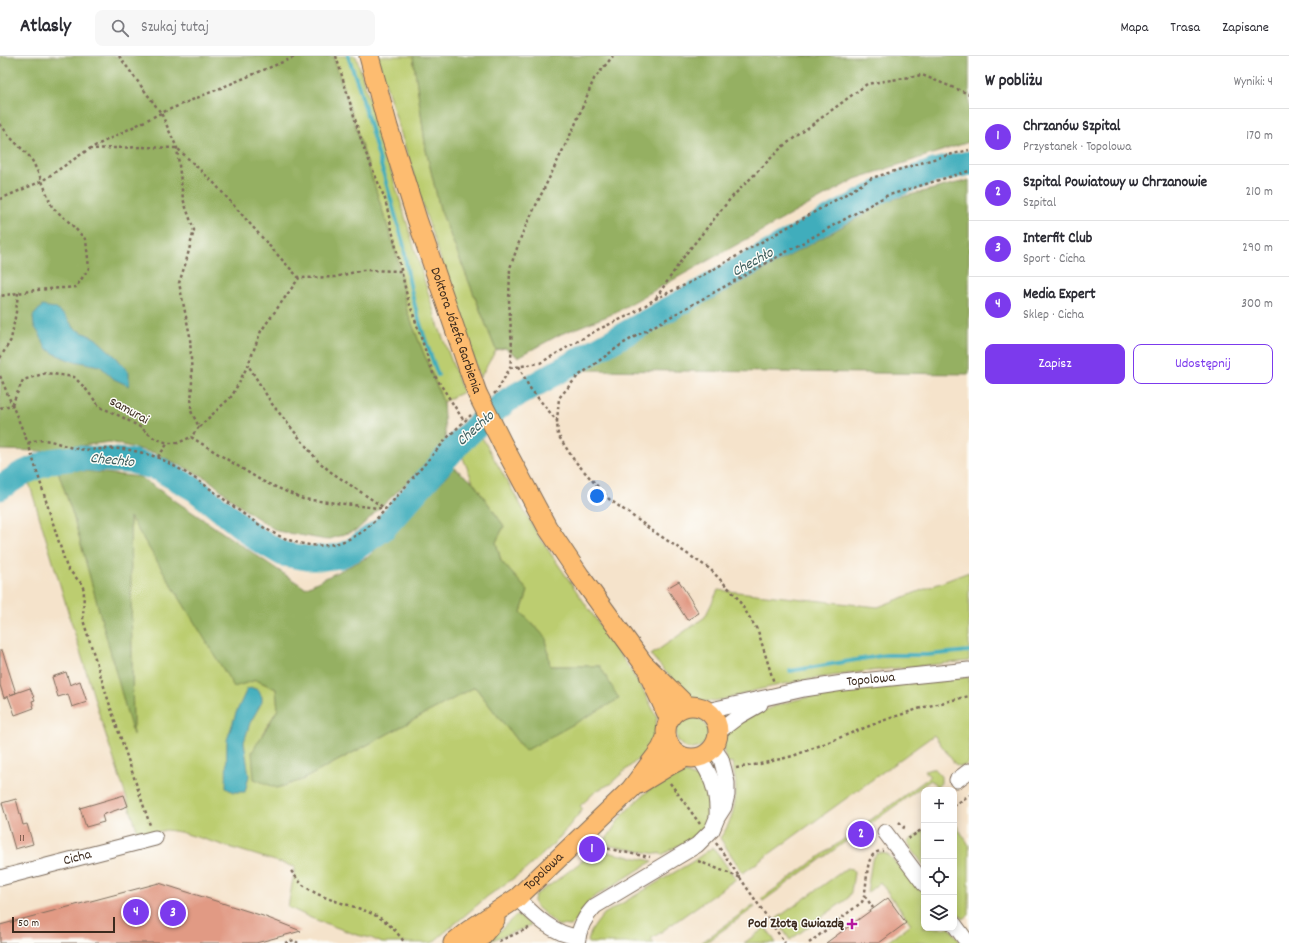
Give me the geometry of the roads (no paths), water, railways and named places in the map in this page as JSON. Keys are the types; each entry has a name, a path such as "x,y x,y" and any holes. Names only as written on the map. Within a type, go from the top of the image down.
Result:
{"main road":[{"name":"Doktora Józefa Garbienia","path":"369,56 388,127 417,219 503,445 547,527 580,576 643,662 687,706"},
{"name":"Doktora Józefa Garbienia","path":"643,662 669,718"},
{"path":"687,706 700,708 706,711 715,720 704,749 676,754 669,747 666,738 665,731 669,718 674,713 687,706"},
{"name":"Topolowa","path":"476,943 513,901 631,789 661,749 666,738"},
{"name":"Topolowa","path":"631,789 672,764 704,749"},
{"name":"Topolowa","path":"454,943 468,931 513,901"}],"street":[{"name":"Topolowa","path":"706,711 804,689 843,683 969,670"},
{"name":"Topolowa","path":"704,749 739,716 776,695"},
{"path":"513,901 547,926 578,940 585,918 595,906 697,844 708,834 715,824 718,804 704,749"},
{"path":"885,832 921,880"},
{"name":"Cicha","path":"0,878 155,838"},
{"path":"957,928 968,943"}],"water":[{"path":"42,306 55,308 66,317 75,329 95,338 117,358 129,373 129,386 114,379 100,366 69,360 46,348 34,326 33,316"},
{"path":"253,688 258,690 262,697 262,702 250,723 244,742 249,776 245,792 233,792 226,788 227,740 236,713 247,689"}],"waterway":[{"path":"348,56 359,87 404,246 416,312 438,375"},
{"name":"Chechło","path":"0,488 21,474 51,461 75,458 131,461 159,469 196,490 257,539 283,554 307,558 340,556 353,550 383,529 460,442 484,419 508,400 834,216 887,188 934,171 969,163"},
{"name":"Chechło","path":"458,432 460,442 465,447"},
{"path":"790,671 886,655 927,655 969,651"}],"place":[{"name":"Szpital Powiatowy w Chrzanowie","path":"861,834"},
{"name":"Chrzanów Szpital","path":"592,849"},
{"name":"Media Expert","path":"136,912"},
{"name":"Interfit Club","path":"173,913"},
{"name":"Pod Złotą Gwiazdą","path":"852,924"}]}
